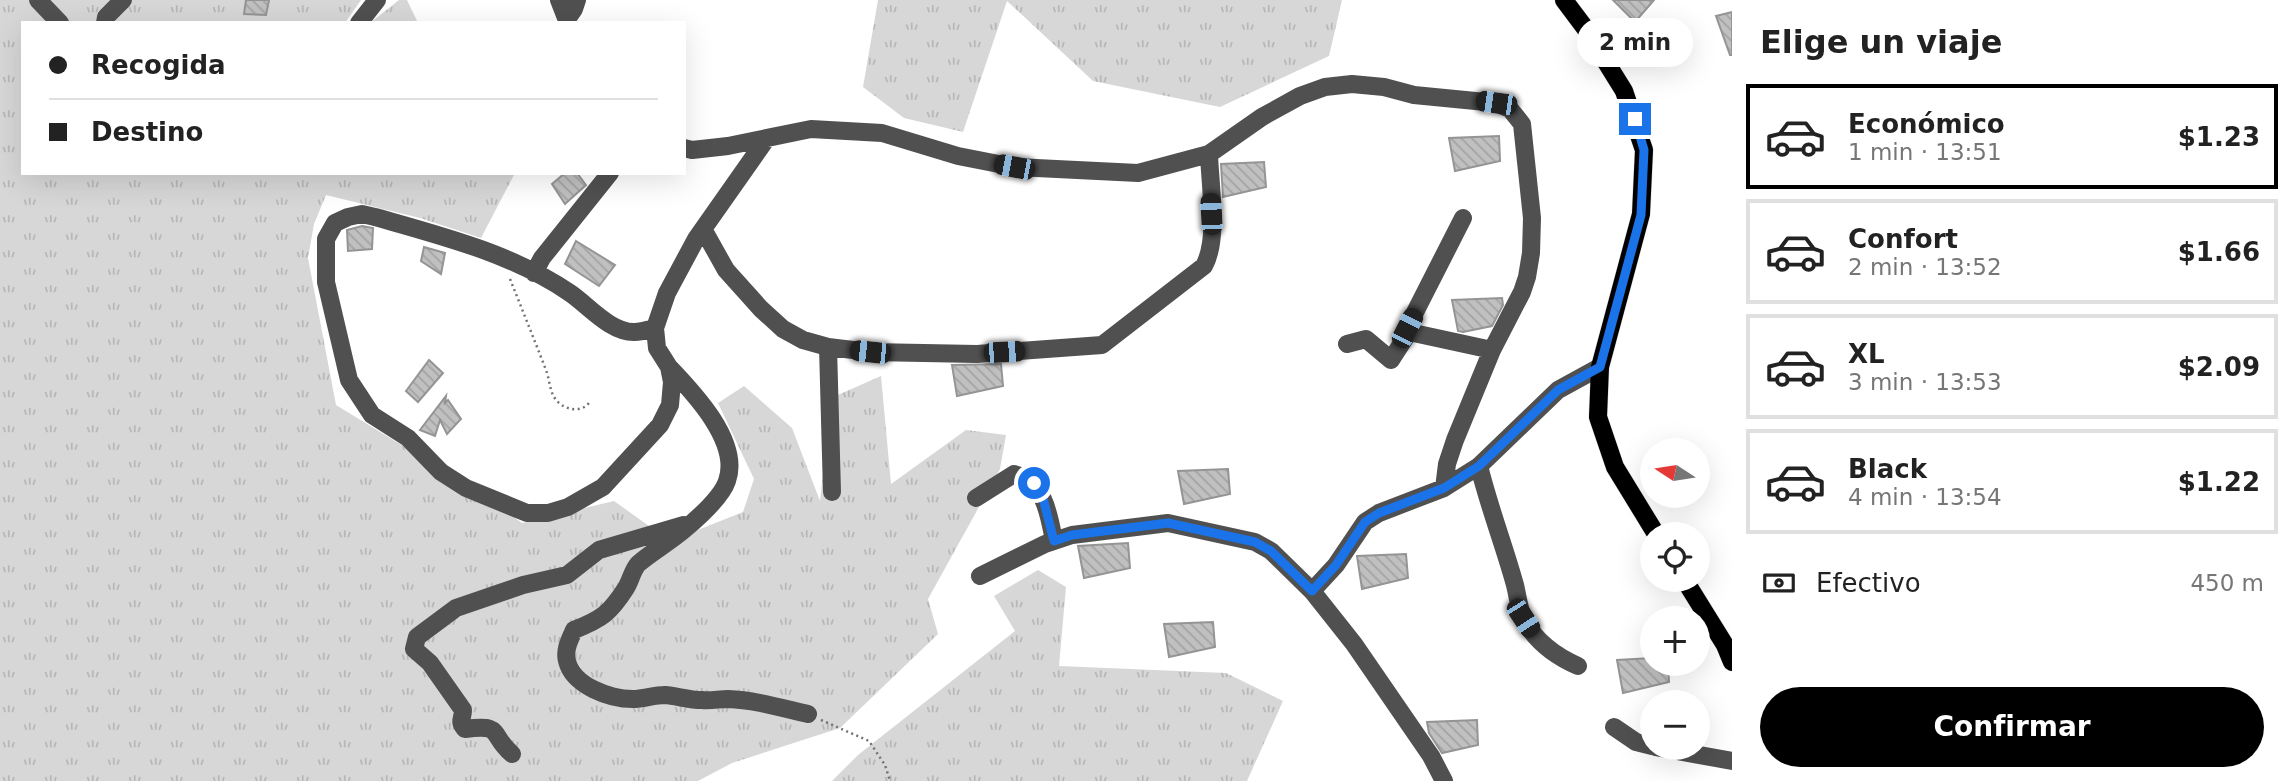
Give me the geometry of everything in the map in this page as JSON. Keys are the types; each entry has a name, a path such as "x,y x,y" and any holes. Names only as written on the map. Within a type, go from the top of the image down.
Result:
{"main road":[{"path":"1564,0 1625,91 1644,150 1641,215 1600,367 1598,417 1615,467 1649,522"},
{"path":"1692,592 1725,645 1732,662"}],"street":[{"path":"38,0 58,21"},
{"path":"105,21 123,0"},
{"path":"361,21 377,0"},
{"path":"559,0 568,21"},
{"path":"568,21 577,0"},
{"path":"686,148 728,146 811,129 882,133 958,156 1014,167 1138,173 1209,154 1262,117 1300,96 1325,88 1352,84 1384,87 1414,95 1496,103 1510,109 1522,124 1532,218 1527,277 1492,350 1455,440 1447,464 1444,488"},
{"path":"767,138 703,229 667,293 655,328 657,348 668,367 694,393 716,424 729,464 728,479 720,494 691,523 635,567 628,586 607,615 574,630 567,650 567,662 586,684 599,692 618,698 635,699 656,695 698,700 729,699 808,713"},
{"path":"703,229 726,270 761,309 783,329 803,340 828,347 870,352 976,354 1102,345 1203,266 1208,258 1212,237 1209,154"},
{"path":"534,274 542,258 608,175"},
{"path":"655,328 635,332 620,330 568,292 509,262 462,242 362,214 335,223 326,239 326,282 349,380 372,415 408,438 440,472 466,488 527,513 548,513 568,507 603,487 660,425 670,405 672,382 668,367"},
{"path":"1347,344 1366,339 1391,360 1409,332 1407,328 1463,218"},
{"path":"1409,332 1492,350"},
{"path":"828,347 832,492"},
{"path":"1312,591 1336,565 1365,522 1379,513 1444,488 1479,466 1558,390 1600,367"},
{"path":"1479,466 1523,618 1532,633 1560,658 1578,666"},
{"path":"976,498 1014,474 1025,477 1034,483 1043,498 1054,541"},
{"path":"512,754 502,746 492,728 485,726 466,729 462,726 460,719 463,710 430,663 416,652 414,645 417,637 456,608 523,585 567,575 598,550 691,523"},
{"path":"980,576 1072,535 1168,523 1255,542 1271,551 1312,591 1362,655 1431,756 1444,781"},
{"path":"1614,727 1640,743"},
{"path":"1710,757 1732,761"}],"path":[{"path":"509,262 508,274 557,402 567,408 579,410 589,403"},
{"path":"808,713 869,741 885,765 890,781"}],"green space":[{"path":"0,0 361,0 346,21 21,21 21,175 514,175 481,238 420,218 326,195 314,224 308,258 336,405 485,496 522,523 614,501 670,541 743,512 754,479 718,403 744,386 792,428 820,501 831,398 881,376 891,484 966,430 1006,435 1000,469 928,599 938,634 840,728 732,763 698,781 0,781"},
{"path":"399,0 407,0 417,21 373,21"},
{"path":"878,0 1342,0 1329,56 1220,107 1093,81 1007,1 963,132 904,118 863,87"},
{"path":"1038,570 1066,587 1059,666 1226,673 1283,701 1247,781 832,781 858,755 1015,631 994,596"}],"building":[{"path":"246,0 269,0 266,15 244,14"},
{"path":"1613,0 1654,0 1635,22"},
{"path":"1732,12 1732,55 1730,55 1716,16"},
{"path":"1499,136 1500,161 1455,171 1449,138"},
{"path":"1264,162 1266,187 1223,197 1221,164"},
{"path":"563,175 578,175 586,185 565,204 552,184"},
{"path":"362,226 373,228 372,249 348,251 347,230"},
{"path":"576,241 615,265 599,286 565,264"},
{"path":"424,247 445,253 441,274 421,261"},
{"path":"1502,298 1503,305 1492,326 1458,331 1452,300"},
{"path":"429,360 443,373 418,402 406,391"},
{"path":"1001,364 1003,386 957,396 952,365"},
{"path":"446,396 445,403 448,400 461,419 447,434 440,420 435,436 420,430"},
{"path":"1228,469 1230,494 1184,504 1178,471"},
{"path":"1128,543 1130,568 1084,578 1078,546"},
{"path":"1406,554 1408,578 1362,589 1357,556"},
{"path":"1213,622 1215,647 1169,657 1164,624"},
{"path":"1640,659 1640,676 1669,676 1669,682 1623,693 1617,660"},
{"path":"1477,720 1478,745 1442,753 1429,733 1427,722"}],"route":[{"path":"1034,483 1043,498 1054,541 1072,535 1168,523 1255,542 1271,551 1312,591 1336,565 1365,522 1379,513 1444,488 1479,466 1558,390 1600,367 1641,215 1644,150 1635,119"}]}
